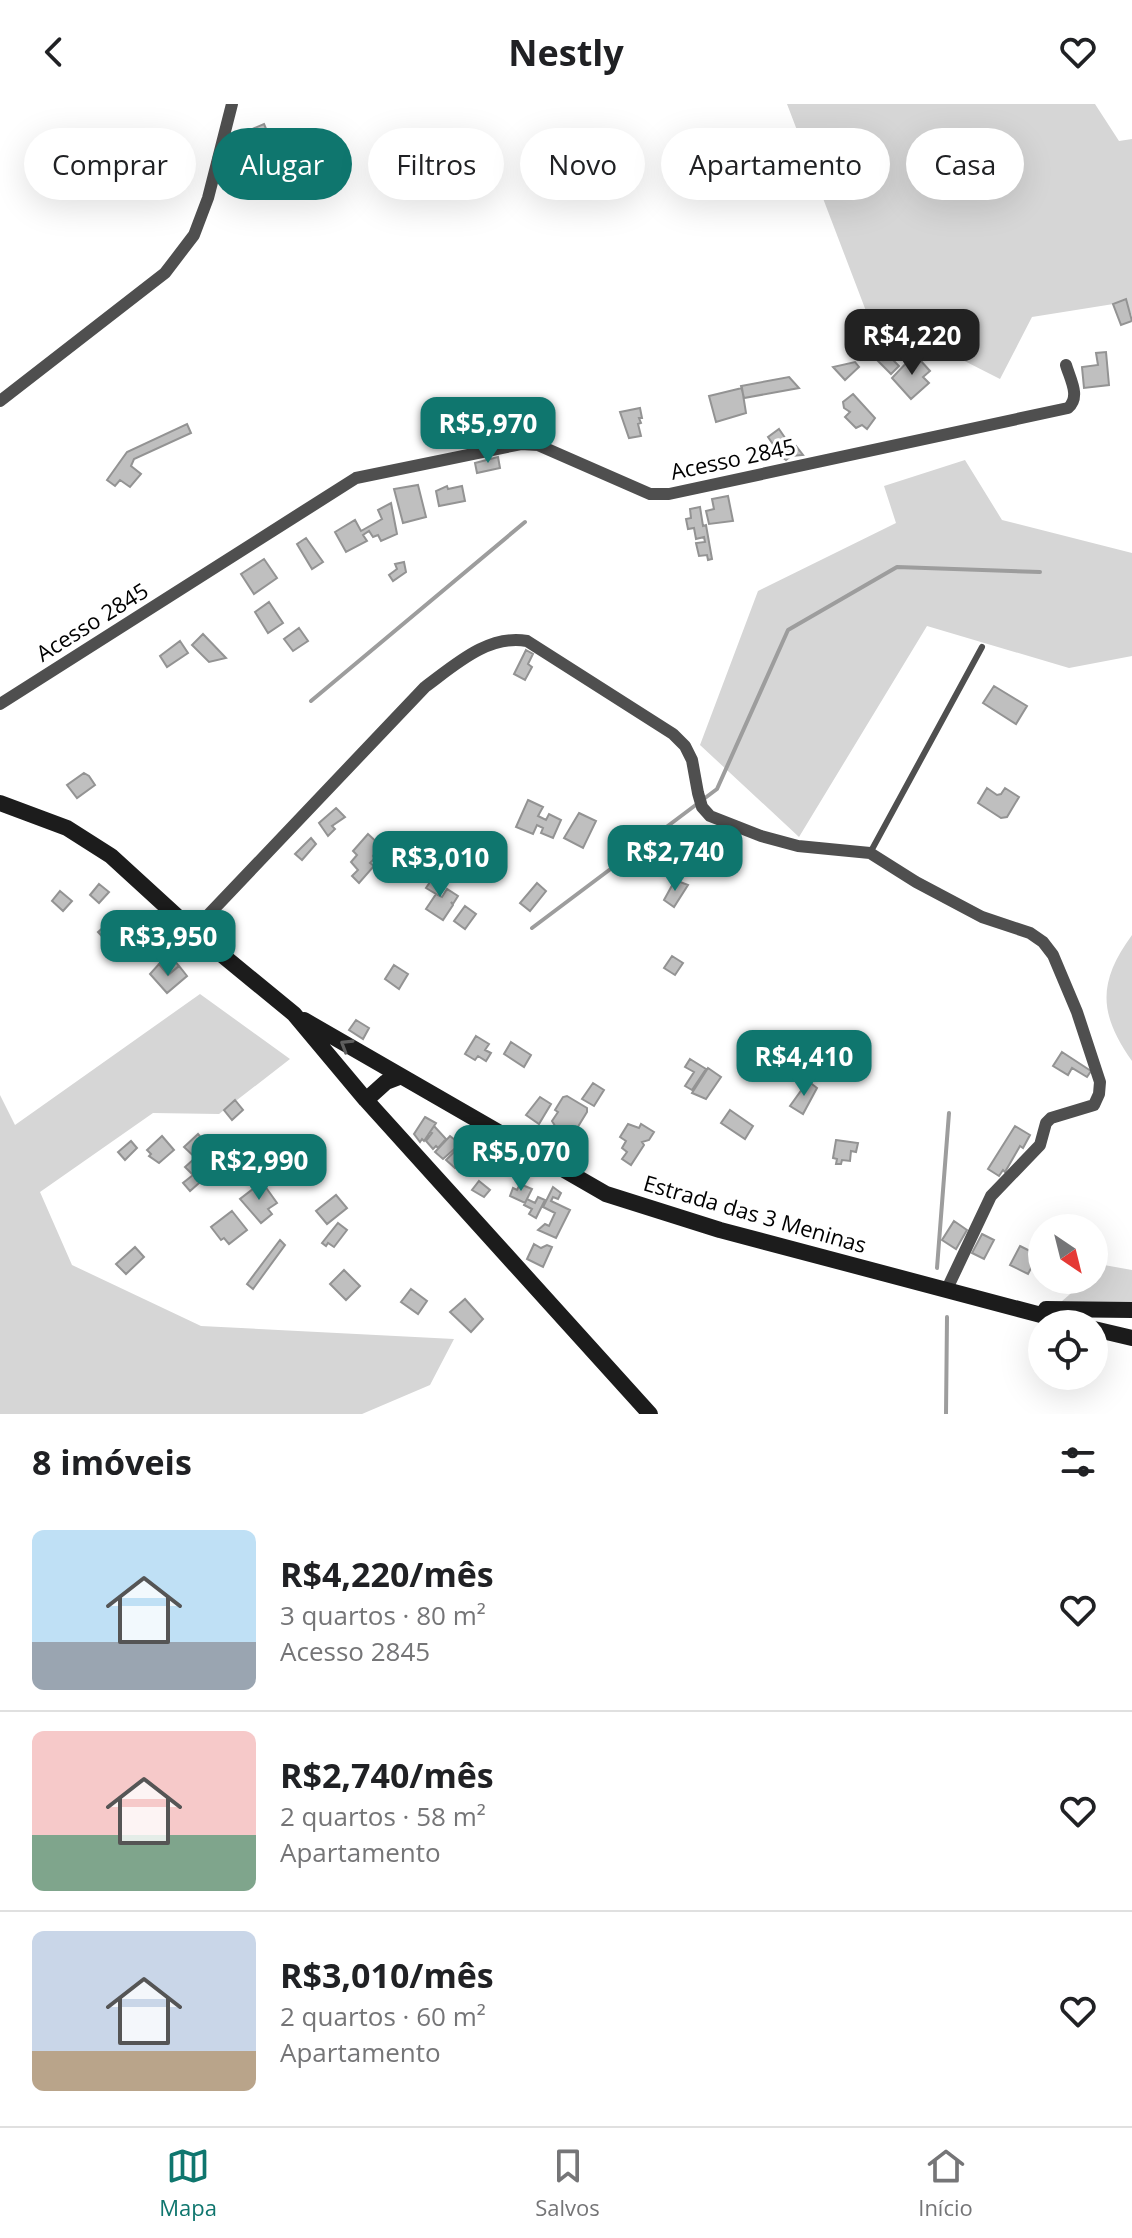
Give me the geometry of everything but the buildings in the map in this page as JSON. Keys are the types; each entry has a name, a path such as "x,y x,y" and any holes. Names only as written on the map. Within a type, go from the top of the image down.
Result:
{"main road":[{"path":"0,803 67,828 111,856 193,931 294,1014 366,1100 650,1414"},
{"name":"Estrada das 3 Meninas","path":"294,1014 606,1194 720,1230 1028,1311"},
{"path":"366,1100 386,1082 399,1077"},
{"name":"Estrada das 3 Meninas","path":"1009,1306 1073,1311 1132,1310"},
{"path":"1108,1332 1132,1338"}],"street":[{"path":"0,401 165,273 194,235 208,198 232,104"},
{"name":"Acesso 2845","path":"0,704 356,478 521,444 538,445 641,491 669,494 1068,408 1074,403 1075,395 1066,365"},
{"path":"193,931 425,687 462,660 495,642 511,638 527,641 673,734 685,746 692,760 702,807 710,816 761,836 798,846 870,853 982,917 1030,933 1043,942 1053,955 1077,1012 1100,1082 1099,1094 1094,1105 1085,1110 1051,1118 1046,1123 1040,1145 991,1196 946,1291"}],"lane":[{"path":"870,853 982,647"}],"shaded area":[{"path":"787,104 1095,104 1119,141 1132,139 1132,316 1126,302 1032,317 1000,379 866,311 824,200 890,200 890,128 796,128"},
{"path":"965,460 1002,520 1132,553 1132,656 1069,668 927,626 799,837 700,745 758,591 896,523 884,486"},
{"path":"1132,935 1132,1061 1113,1028 1106,998 1113,968"},
{"path":"200,994 290,1059 219,1114 153,1113 40,1192 72,1265 201,1326 454,1339 430,1385 362,1414 0,1414 0,1095 15,1125"},
{"path":"1108,1266 1132,1270 1132,1303 1061,1302 1070,1294 1108,1294"}],"waterway":[{"path":"311,701 525,522"},
{"path":"532,928 717,789 788,630 897,567 1040,572"},
{"path":"937,1268 949,1113"},
{"path":"946,1414 947,1317"}]}
